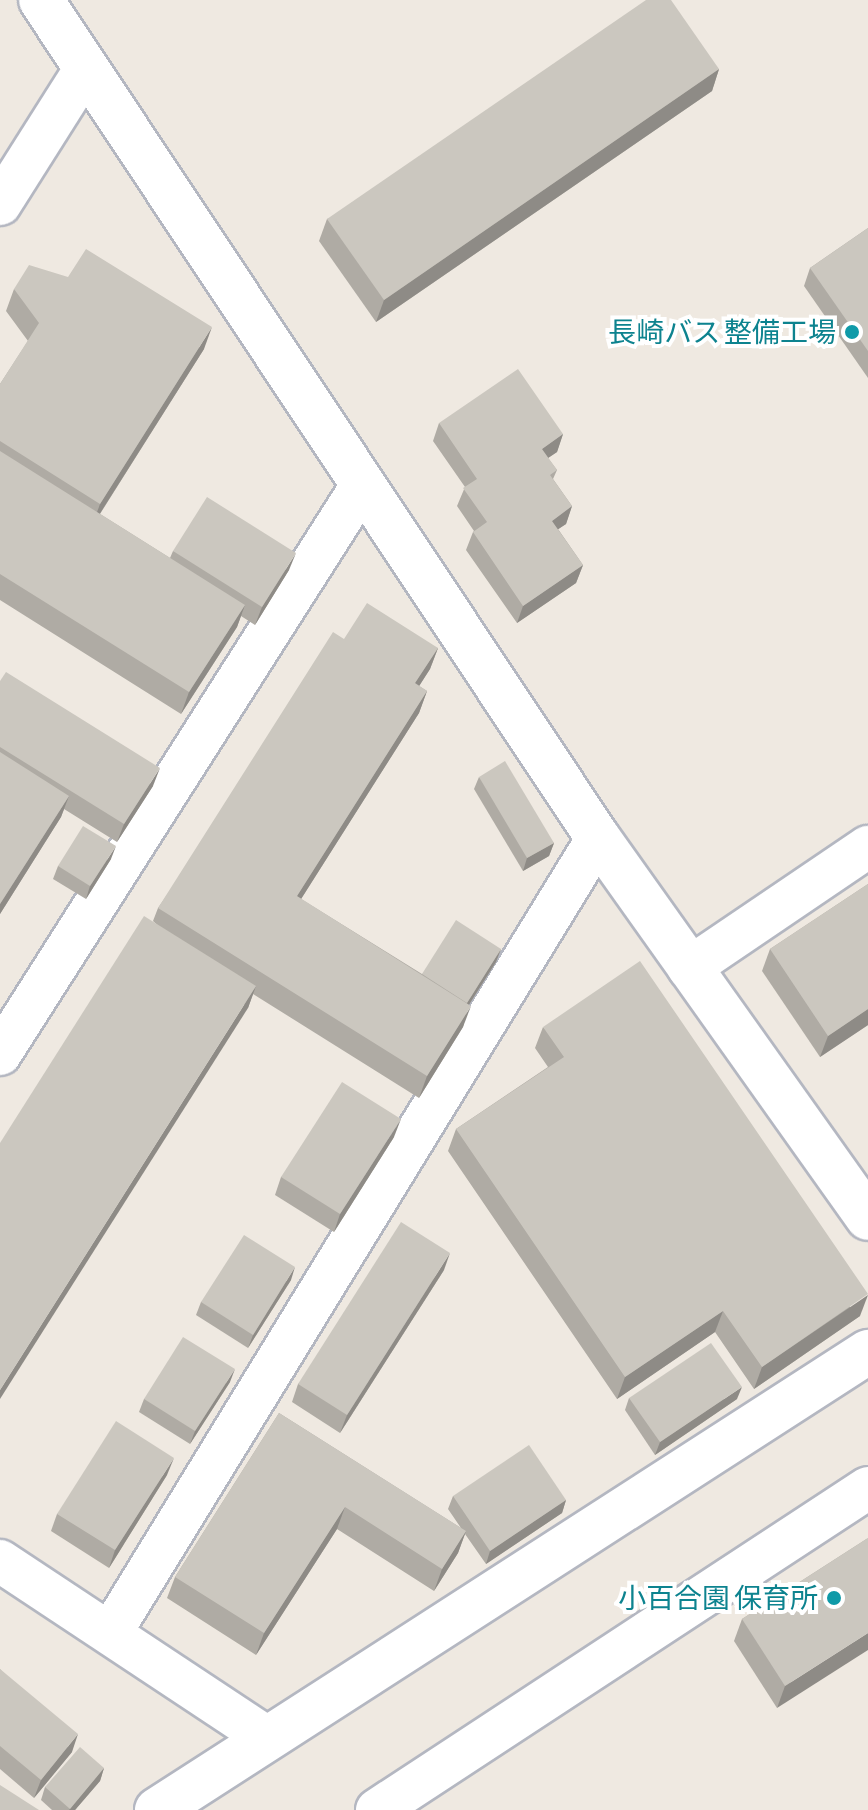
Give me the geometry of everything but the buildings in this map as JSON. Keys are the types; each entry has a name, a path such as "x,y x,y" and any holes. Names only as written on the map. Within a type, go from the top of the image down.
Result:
{"street":[{"path":"41,0 598,838 868,1218"},
{"path":"0,204 86,68"},
{"path":"0,1054 363,484"},
{"path":"111,1632 598,838"},
{"path":"689,968 868,847"},
{"path":"157,1810 868,1352"},
{"path":"377,1810 868,1488"},
{"path":"0,1561 267,1738"}],"place":[{"name":"長崎バス 整備工場","path":"852,332"},
{"name":"小百合園 保育所","path":"834,1598"}]}
